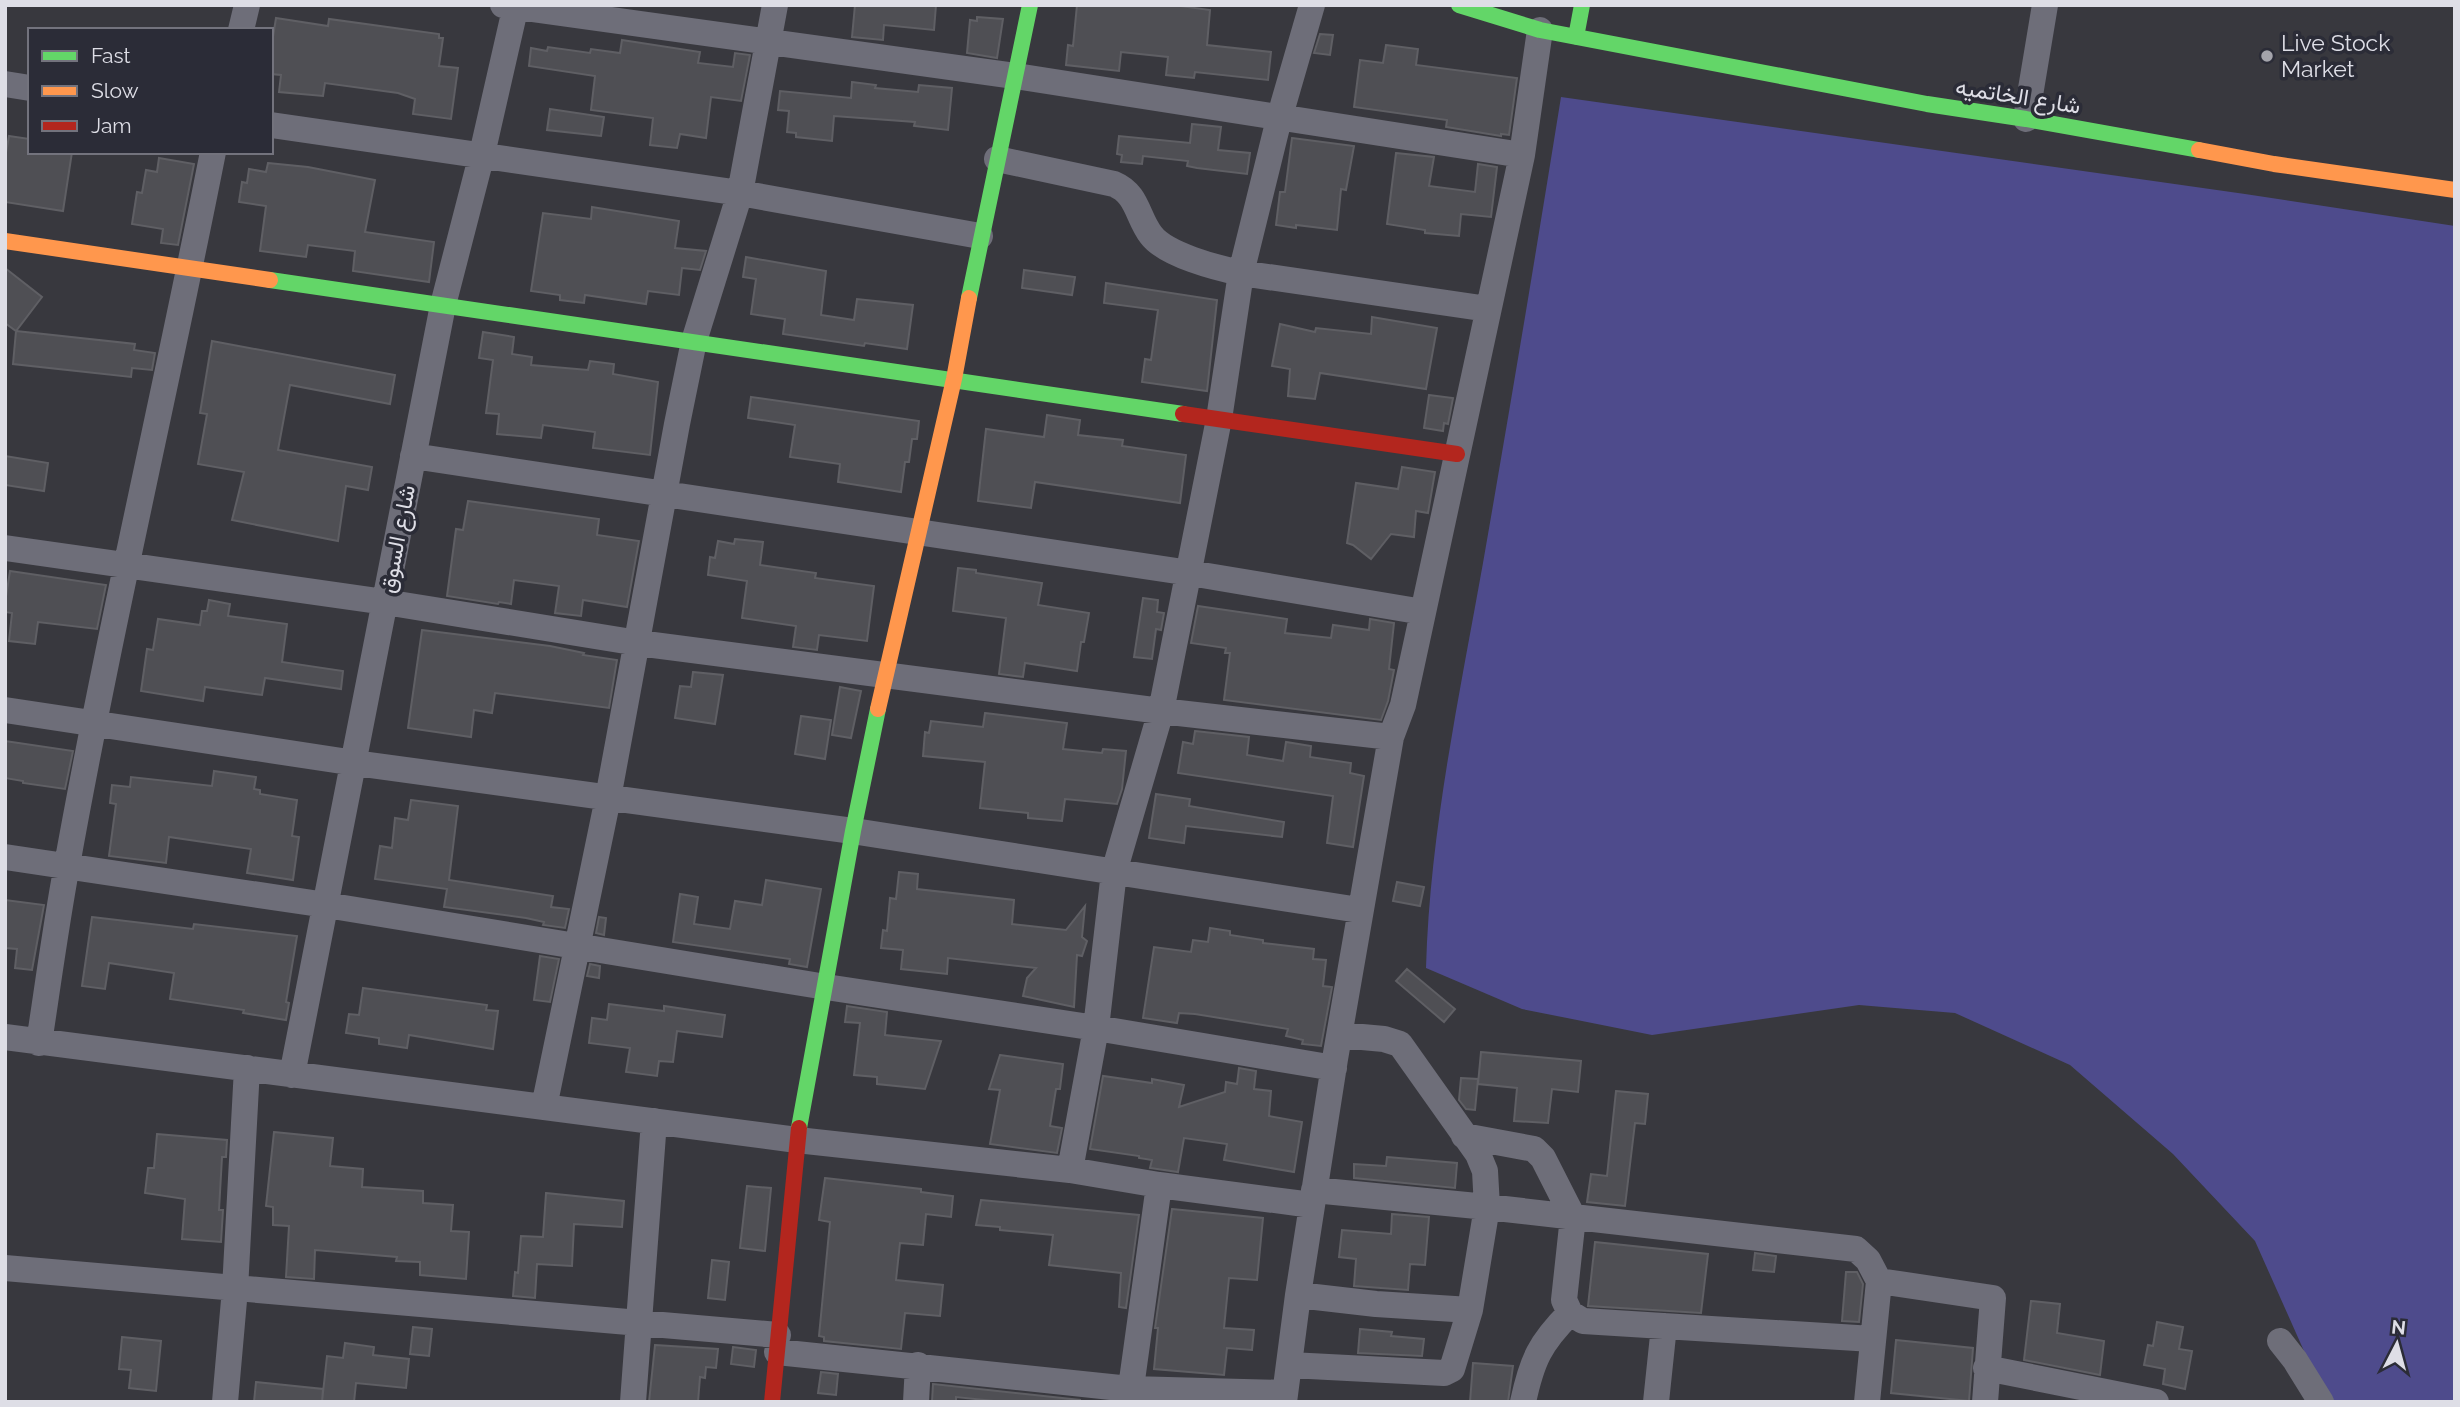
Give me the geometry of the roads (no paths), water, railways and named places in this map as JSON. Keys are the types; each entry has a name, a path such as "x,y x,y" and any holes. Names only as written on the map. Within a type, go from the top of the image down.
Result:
{"street":[{"path":"241,28 247,5"},
{"path":"544,1107 608,798 638,643 663,492 694,341 740,192 775,5"},
{"path":"772,1402 797,1140 853,831 885,677 954,379 980,236 1030,5"},
{"path":"1070,1170 1096,1028 1114,872 1161,711 1219,419 1241,273 1279,119 1312,5"},
{"name":"شارع الخاتميه","path":"1459,5 1540,30 1914,102 2026,119 2274,164 2454,183"},
{"path":"1576,37 1582,5"},
{"path":"2026,119 2045,5"},
{"path":"512,6 1015,76 1522,155"},
{"name":"شارع السوق","path":"292,1075 443,305 482,155 512,6"},
{"path":"5,1268 639,1324 1130,1395 1285,1397 1313,1198 1391,737 1403,705 1522,155 1540,30"},
{"path":"5,84 28,88"},
{"path":"273,125 740,192 980,236"},
{"path":"39,1043 66,866 126,564 159,423 213,154"},
{"path":"997,159 1125,188 1132,196 1152,236 1160,244 1208,266 1488,309"},
{"path":"5,241 1457,454"},
{"path":"413,456 919,531 1423,612"},
{"path":"5,548 385,602 638,643 885,677 1391,737"},
{"path":"5,710 355,763 853,831 1360,909"},
{"path":"5,857 326,905 1334,1068"},
{"path":"1290,1365 1444,1373 1452,1370 1470,1310 1487,1207 1485,1171 1478,1154 1400,1044 1384,1039 1340,1035"},
{"path":"5,1037 797,1140 1070,1170 1159,1185 1313,1198 1487,1207 1856,1249 1868,1259 1879,1281 1867,1402"},
{"path":"225,1402 235,1289 247,1068"},
{"path":"633,1402 654,1121"},
{"path":"1465,1136 1534,1149 1543,1158 1573,1217 1564,1300 1570,1313 1583,1321 1873,1339"},
{"path":"1130,1395 1159,1185"},
{"path":"1879,1281 1993,1298 1984,1402"},
{"path":"1298,1295 1376,1304 1470,1310"},
{"path":"1523,1402 1528,1377 1542,1343 1570,1313"},
{"path":"1656,1402 1664,1326"},
{"path":"2280,1342 2295,1360 2321,1402"},
{"path":"916,1402 918,1365"},
{"path":"1986,1368 2156,1402"}],"place":[{"name":"Live Stock Market","path":"2267,56"}]}
